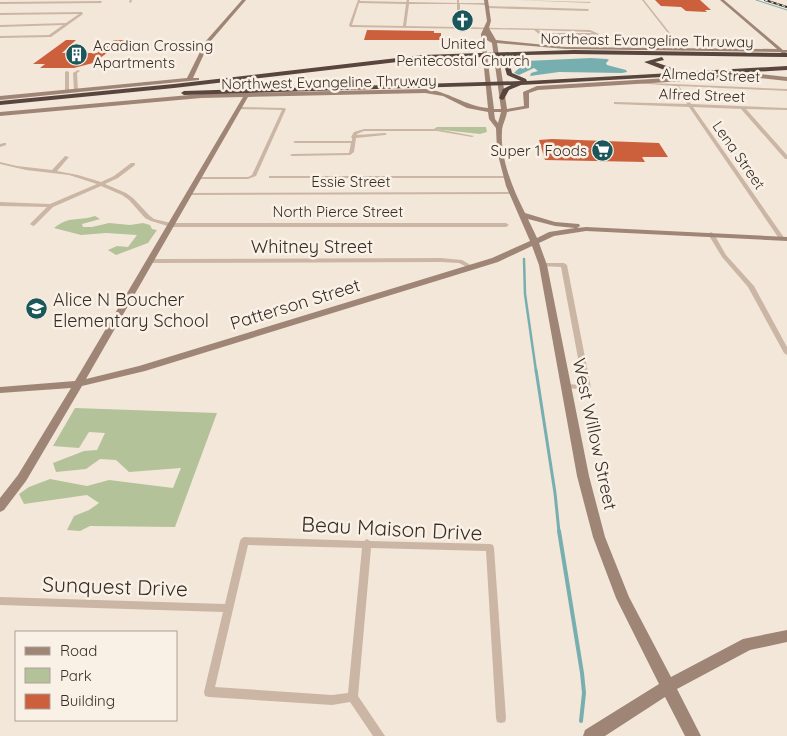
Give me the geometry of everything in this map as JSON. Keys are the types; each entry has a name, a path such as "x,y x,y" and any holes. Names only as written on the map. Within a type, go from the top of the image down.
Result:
{"highway":[{"path":"494,44 504,50 531,52"},
{"path":"450,55 475,52 480,50 483,45"},
{"name":"Northeast Evangeline Thruway","path":"192,80 202,78 213,80 236,78 374,61 450,55 552,52 764,55 783,52"},
{"path":"551,81 532,81 515,78 509,74 507,65 509,60 521,56 552,52"},
{"path":"764,55 783,52"},
{"path":"655,54 666,58 647,62 676,71 668,75"},
{"path":"708,54 688,57 706,70 730,71"},
{"path":"740,70 787,64"},
{"name":"Northwest Evangeline Thruway","path":"0,109 208,92 500,84 787,69"},
{"path":"166,83 192,80 219,88 317,88"},
{"path":"0,103 174,86 192,80"},
{"path":"174,86 192,80"},
{"path":"75,102 184,89 192,80"},
{"path":"502,98 506,90 518,85 535,82"},
{"path":"451,85 479,89 488,95"},
{"path":"208,92 230,92 246,95 273,89"}],"street":[{"path":"192,80 206,43 244,0"},
{"path":"517,0 590,2"},
{"path":"643,0 683,50"},
{"path":"722,0 783,52"},
{"path":"0,3 39,1 101,2"},
{"path":"535,29 540,33 546,34 597,34 590,31 535,29 459,27 351,26 350,25 358,1 458,2 588,10"},
{"path":"404,27 408,1"},
{"path":"458,2 459,27"},
{"path":"487,4 488,28 483,34 494,44"},
{"path":"0,14 82,13 50,36 0,37"},
{"path":"0,26 67,24"},
{"name":"West Willow Street","path":"488,28 496,54 504,110 504,119 499,128"},
{"name":"West Willow Street","path":"483,34 492,119 499,128 507,176 513,193 536,241 583,476 600,538 623,598 693,736"},
{"name":"Northeast Evangeline Thruway","path":"494,44 783,52"},
{"path":"192,80 202,64 199,62"},
{"path":"76,91 75,73 78,71"},
{"path":"67,72 67,92"},
{"name":"Northwest Evangeline Thruway","path":"0,114 180,97 428,91 446,94 470,108 504,110 524,108 527,105 526,92 534,88 750,75 787,79"},
{"name":"Almeda Street","path":"635,82 787,90"},
{"path":"0,98 166,83"},
{"name":"Lena Street","path":"676,85 785,239"},
{"path":"0,507 22,478 151,262 246,95"},
{"name":"Alfred Street","path":"615,103 783,110"},
{"path":"199,178 250,178 254,176 284,109 240,108"},
{"path":"743,108 787,158"},
{"path":"295,142 353,139 399,131 442,132 472,136 442,132"},
{"path":"292,155 347,154 352,152 353,139"},
{"path":"52,172 67,157"},
{"name":"North Pierce Street","path":"0,163 26,170 75,175 101,184 128,197 150,220 171,225 506,225"},
{"path":"33,224 51,206 120,175 133,164"},
{"path":"271,178 507,176"},
{"name":"Essie Street","path":"189,194 513,193"},
{"path":"0,204 51,206"},
{"path":"523,215 555,224 599,229 785,239"},
{"path":"536,241 560,232 599,229"},
{"path":"711,234 724,256 751,286 787,353"},
{"name":"Patterson Street","path":"0,390 77,384 140,369 506,256 536,241"},
{"name":"Whitney Street","path":"151,262 457,261 471,267"},
{"path":"542,265 564,266 587,388 566,386"},
{"name":"Beau Maison Drive","path":"228,608 244,541 490,548 501,718"},
{"path":"367,543 353,698 379,736"},
{"name":"Sunquest Drive","path":"0,601 228,608"},
{"path":"228,608 209,692 332,700 353,698"},
{"path":"591,736 668,687 748,644 787,636"}],"green space":[{"path":"437,127 486,127 487,132 480,134 434,129"},
{"path":"95,216 100,219 82,224 83,227 109,223 130,225 143,223 157,230 148,243 116,255 108,250 117,246 128,247 137,235 106,233 81,235 54,228 65,221"},
{"path":"75,408 217,413 175,527 90,526 80,531 67,530 74,516 89,510 99,503 87,495 24,504 19,494 29,487 50,479 87,486 109,480 173,488 181,468 129,472 116,460 100,459 86,469 56,472 53,463 84,451 97,450 105,433 89,432 79,448 53,446"}],"water":[{"path":"607,59 609,60 606,63 607,65 626,70 627,72 559,72 530,76 531,73 538,71 534,68 519,75 514,73 521,63 526,61"}],"building":[{"path":"655,0 700,0 711,10 705,10 707,12 686,11 681,7 661,6"},
{"path":"367,30 434,31 434,33 441,33 441,40 364,40"},
{"name":"Acadian Crossing Apartments","path":"66,40 76,40 62,53 97,53 114,40 125,40 93,63 74,68 40,68 45,64 33,64"},
{"name":"Super 1 Foods","path":"539,140 659,143 668,157 642,157 645,162 545,160"}],"waterway":[{"path":"756,0 787,10"},
{"path":"524,259 525,294 536,371"},
{"path":"536,370 555,493 559,532"},
{"path":"559,531 582,673 584,693 581,721"}],"railway":[{"path":"765,0 787,7"}],"place":[{"name":"United Pentecostal Church","path":"463,20"},
{"name":"Acadian Crossing Apartments","path":"77,54"},
{"name":"Super 1 Foods","path":"603,150"},
{"name":"Alice N Boucher Elementary School","path":"37,309"}]}
